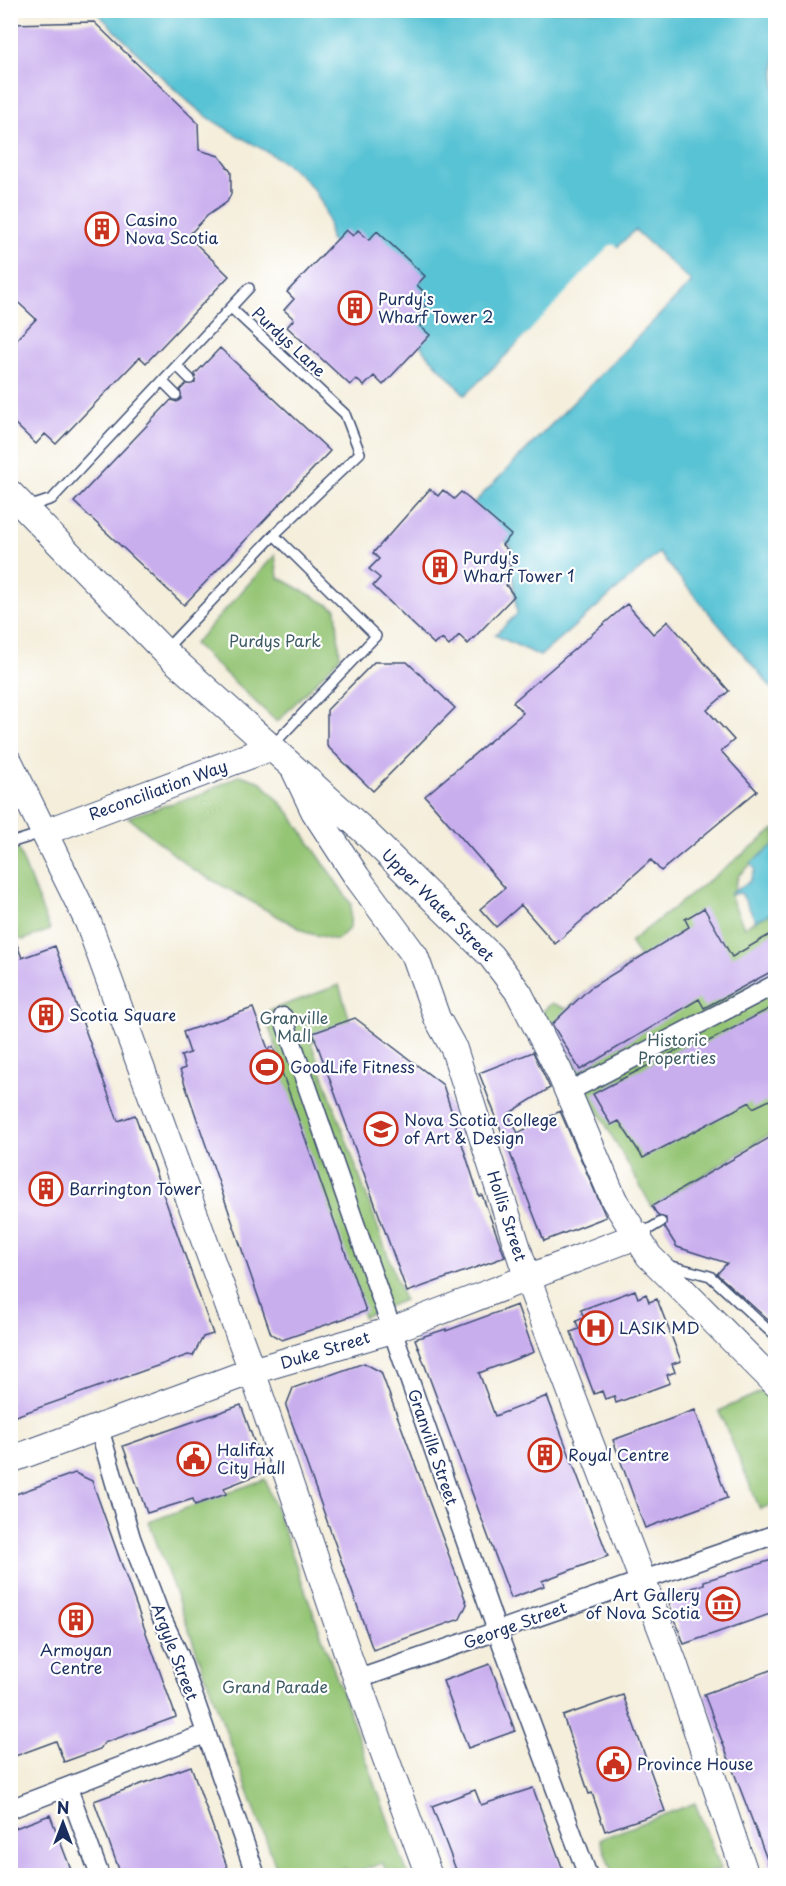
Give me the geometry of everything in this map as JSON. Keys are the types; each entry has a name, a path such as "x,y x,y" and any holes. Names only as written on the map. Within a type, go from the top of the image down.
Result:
{"street":[{"name":"Upper Water Street","path":"15,507 164,651 406,870 491,956 519,993 568,1092 614,1200 639,1235 653,1261 776,1384"},
{"name":"Reconciliation Way","path":"45,832 270,748"},
{"path":"10,763 88,922 252,1371 357,1680 429,1875"},
{"name":"Hollis Street","path":"295,771 314,811 357,877 415,956 437,1018 454,1049 527,1277 674,1663 746,1875"},
{"path":"568,1092 776,984"},
{"name":"Granville Street","path":"283,1017 497,1631 588,1875"},
{"name":"Duke Street","path":"10,1460 252,1371 392,1330 639,1235"},
{"name":"Argyle Street","path":"99,1428 131,1538 159,1612 179,1655 256,1875"},
{"name":"George Street","path":"357,1680 776,1534"},
{"path":"10,1809 205,1734"},
{"path":"68,1788 100,1875"}],"lane":[{"path":"231,308 249,288"},
{"name":"Purdys Lane","path":"15,507 52,499 231,308 345,414 360,453 274,535 164,651"},
{"path":"178,367 190,379"},
{"path":"164,382 176,395"},
{"path":"270,748 376,636 274,535"},
{"path":"10,843 45,832"},
{"path":"639,1235 661,1222"},
{"path":"653,1261 710,1276 776,1337"}],"green space":[{"name":"Purdys Park","path":"275,555 278,577 336,609 340,657 277,722 194,644"},
{"path":"240,775 261,782 289,812 351,904 350,928 337,940 308,933 192,869 128,817 202,794"},
{"path":"10,828 50,930 23,940 17,938 11,920"},
{"name":"Historic Properties","path":"775,829 775,844 739,875 731,898 744,927 775,910 775,1131 652,1207 542,1012 552,1003 567,1009 590,988 640,957 630,942"},
{"name":"Granville Mall","path":"339,985 352,1027 311,1042 404,1300 363,1317 271,1061 280,1057 263,1013"},
{"path":"763,1391 775,1404 776,1503 760,1509 719,1411"},
{"name":"Grand Parade","path":"265,1479 408,1875 387,1875 383,1863 348,1875 345,1868 337,1871 339,1875 279,1875 149,1522"},
{"path":"695,1803 721,1869 705,1875 613,1875 600,1839"}],"water":[{"path":"95,11 775,11 775,692 659,553 540,656 495,635 517,614 510,545 467,510 692,282 635,230 465,395 424,351 389,296 330,239 326,214 316,193 301,176 263,149 201,112"},
{"path":"775,844 775,911 756,921 741,893 729,895 749,882 755,870 751,863"}],"pier":[{"path":"610,245 615,245 620,249 469,396"}],"building":[{"name":"Casino Nova Scotia","path":"94,22 198,123 199,150 219,156 231,172 231,194 227,202 207,216 188,236 229,276 146,363 140,357 56,444 45,434 36,444 10,419 10,346 36,319 10,295 10,24"},
{"name":"Purdy's Wharf Tower 2","path":"346,230 353,236 358,230 369,240 377,231 425,276 417,285 424,292 418,298 426,306 418,315 425,321 420,326 430,335 383,385 374,376 364,386 356,379 350,385 287,327 294,319 284,310 294,299 287,292"},
{"path":"220,348 330,451 184,605 74,502 171,400 177,402 181,399 180,390 186,384 195,383 195,374"},
{"name":"Purdy's Wharf Tower 1","path":"430,489 438,496 443,490 454,499 461,492 511,535 502,545 509,551 503,557 511,565 503,574 510,581 506,585 514,596 468,644 459,635 449,646 442,639 434,644 373,586 380,578 369,569 379,559 373,553"},
{"path":"627,604 653,634 668,621 729,691 707,710 734,740 721,751 757,791 661,871 651,860 555,944 521,905 496,927 480,909 505,888 425,796 523,713 513,702"},
{"path":"374,662 407,662 455,708 373,791 327,746 327,710"},
{"path":"704,908 732,957 776,931 776,969 704,1008 699,999 580,1070 552,1024 590,988 689,927 685,919"},
{"name":"Scotia Square","path":"12,931 22,958 55,946 118,1121 135,1115 213,1334 203,1337 193,1356 188,1355 10,1418"},
{"path":"776,1005 776,1097 753,1108 750,1102 643,1158 619,1121 611,1125 593,1094 695,1041 698,1047"},
{"path":"253,1008 268,1049 273,1047 366,1311 282,1340 271,1334 180,1070 185,1068 181,1056 190,1053 183,1032"},
{"path":"355,1018 443,1085 479,1196 482,1195 505,1257 407,1292 313,1033"},
{"path":"533,1052 550,1088 508,1114 518,1133 560,1111 606,1217 544,1241 479,1073"},
{"path":"776,1134 776,1327 717,1274 727,1263 677,1247 665,1228 666,1218 658,1216 652,1206"},
{"path":"635,1290 638,1298 646,1294 649,1302 657,1299 681,1361 672,1364 675,1372 667,1375 670,1383 616,1403 614,1396 605,1399 602,1391 594,1394 571,1332 579,1329 576,1321 584,1318 581,1310"},
{"path":"517,1305 534,1352 479,1373 495,1416 547,1396 608,1556 542,1581 544,1586 511,1598 415,1339 446,1329 446,1331"},
{"path":"364,1363 381,1372 467,1604 460,1619 373,1650 286,1406 293,1388"},
{"name":"Halifax City Hall","path":"241,1405 265,1472 224,1488 226,1494 195,1505 193,1499 147,1513 123,1446"},
{"path":"695,1410 727,1498 645,1528 613,1440"},
{"name":"Armoyan Centre","path":"75,1473 92,1481 176,1717 104,1743 100,1749 64,1762 56,1741 10,1758 10,1496"},
{"name":"Art Gallery of Nova Scotia","path":"772,1560 776,1570 776,1612 684,1644 667,1597 704,1584 704,1581"},
{"path":"490,1664 515,1731 468,1748 443,1681"},
{"path":"776,1668 776,1875 773,1875 704,1694"},
{"name":"Province House","path":"623,1695 665,1811 605,1831 592,1793 589,1794 563,1716"},
{"path":"191,1766 230,1875 121,1875 94,1801"},
{"path":"533,1788 565,1875 458,1875 432,1806 475,1790 481,1805"},
{"path":"50,1815 73,1875 10,1875 10,1830"}],"place":[{"name":"Casino Nova Scotia","path":"102,229"},
{"name":"Purdy's Wharf Tower 2","path":"355,308"},
{"name":"Purdy's Wharf Tower 1","path":"440,567"},
{"name":"Scotia Square","path":"46,1015"},
{"name":"GoodLife Fitness","path":"267,1067"},
{"name":"Nova Scotia College of Art & Design","path":"381,1129"},
{"name":"Barrington Tower","path":"46,1189"},
{"name":"LASIK MD","path":"596,1328"},
{"name":"Royal Centre","path":"545,1455"},
{"name":"Halifax City Hall","path":"194,1459"},
{"name":"Art Gallery of Nova Scotia","path":"723,1604"},
{"name":"Armoyan Centre","path":"76,1620"},
{"name":"Province House","path":"614,1764"}]}
